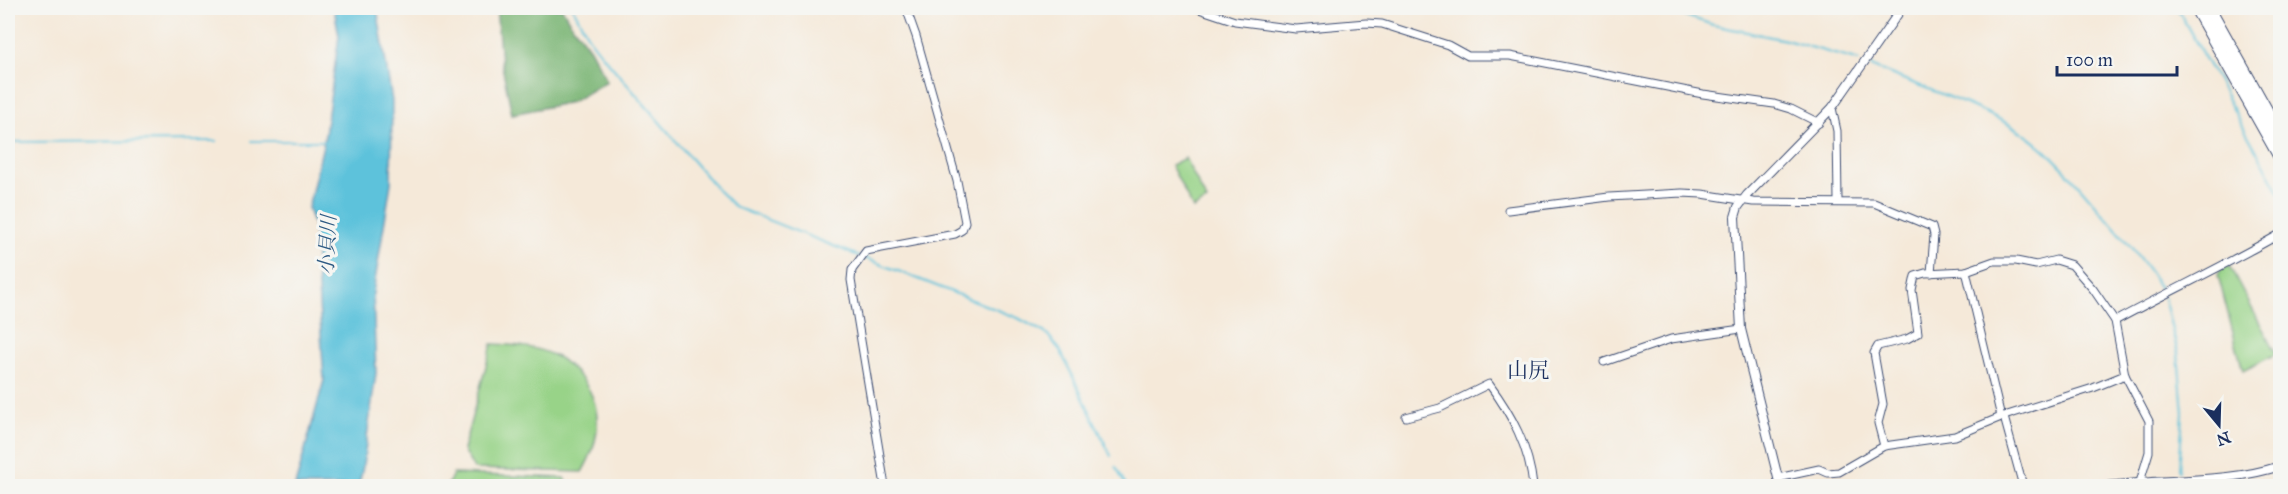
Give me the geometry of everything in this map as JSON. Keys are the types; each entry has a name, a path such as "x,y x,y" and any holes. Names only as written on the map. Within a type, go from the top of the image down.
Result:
{"highway":[{"path":"2196,8 2280,157"},
{"path":"2209,8 2280,135"}],"street":[{"path":"885,486 851,280 852,270 866,251 955,234 964,226 957,182 906,8"},
{"path":"1196,8 1235,21 1296,28 1382,24 1448,45 1468,56 1510,56 1703,94 1774,104 1791,109 1819,123"},
{"path":"1902,8 1832,108 1742,200 1736,212 1734,222 1741,329 1779,482 1819,469 1828,473 1839,472 1884,446 1955,436 2125,375"},
{"path":"1832,108 1837,132 1838,201"},
{"path":"1509,210 1609,197 1682,192 1742,200 1838,201 1879,204 1932,227 1934,235 1931,273"},
{"path":"2115,321 2175,288 2232,262 2280,234"},
{"path":"1884,446 1878,423 1883,404 1877,380 1875,348 1907,339 1918,333 1912,290 1913,279 1919,274 1966,271 1994,261 2036,264 2063,261 2072,265 2085,278 2115,321 2125,375 2150,426 2149,452 2140,482"},
{"path":"1966,271 2023,486"},
{"path":"1604,362 1671,339 1741,329"},
{"path":"1406,417 1440,408 1489,384 1517,426 1530,464 1533,486"},
{"path":"2108,486 2255,474 2280,466"}],"green space":[{"path":"496,8 562,8 590,49 607,81 572,102 512,114 501,61"},
{"path":"1185,158 1207,201 1193,209 1171,165"},
{"path":"2229,265 2276,354 2243,371 2218,275 2221,269"},
{"path":"492,344 540,350 563,361 581,378 595,403 597,416 594,444 582,472 474,469 463,450"},
{"path":"453,474 564,478 569,486 447,486"}],"water":[{"name":"小貝川","path":"334,8 377,8 392,101 391,183 373,293 376,373 358,486 295,486 324,380 314,227 308,208 324,141 339,36"}],"waterway":[{"path":"573,8 589,38 602,55 735,207 859,256"},
{"path":"1642,8 1680,14 1713,25 1786,40 1859,61"},
{"path":"2177,8 2280,193"},
{"path":"1871,66 1976,108 2010,125 2036,142 2069,175 2108,220 2140,259 2161,290"},
{"path":"8,142 217,141"},
{"path":"251,141 325,141"},
{"path":"865,258 1018,318 1047,334 1060,350 1111,456"},
{"path":"2164,298 2178,353 2183,413 2179,471"},
{"path":"1116,467 1126,486"}],"district":[{"name":"山尻","path":"1528,370"}]}
